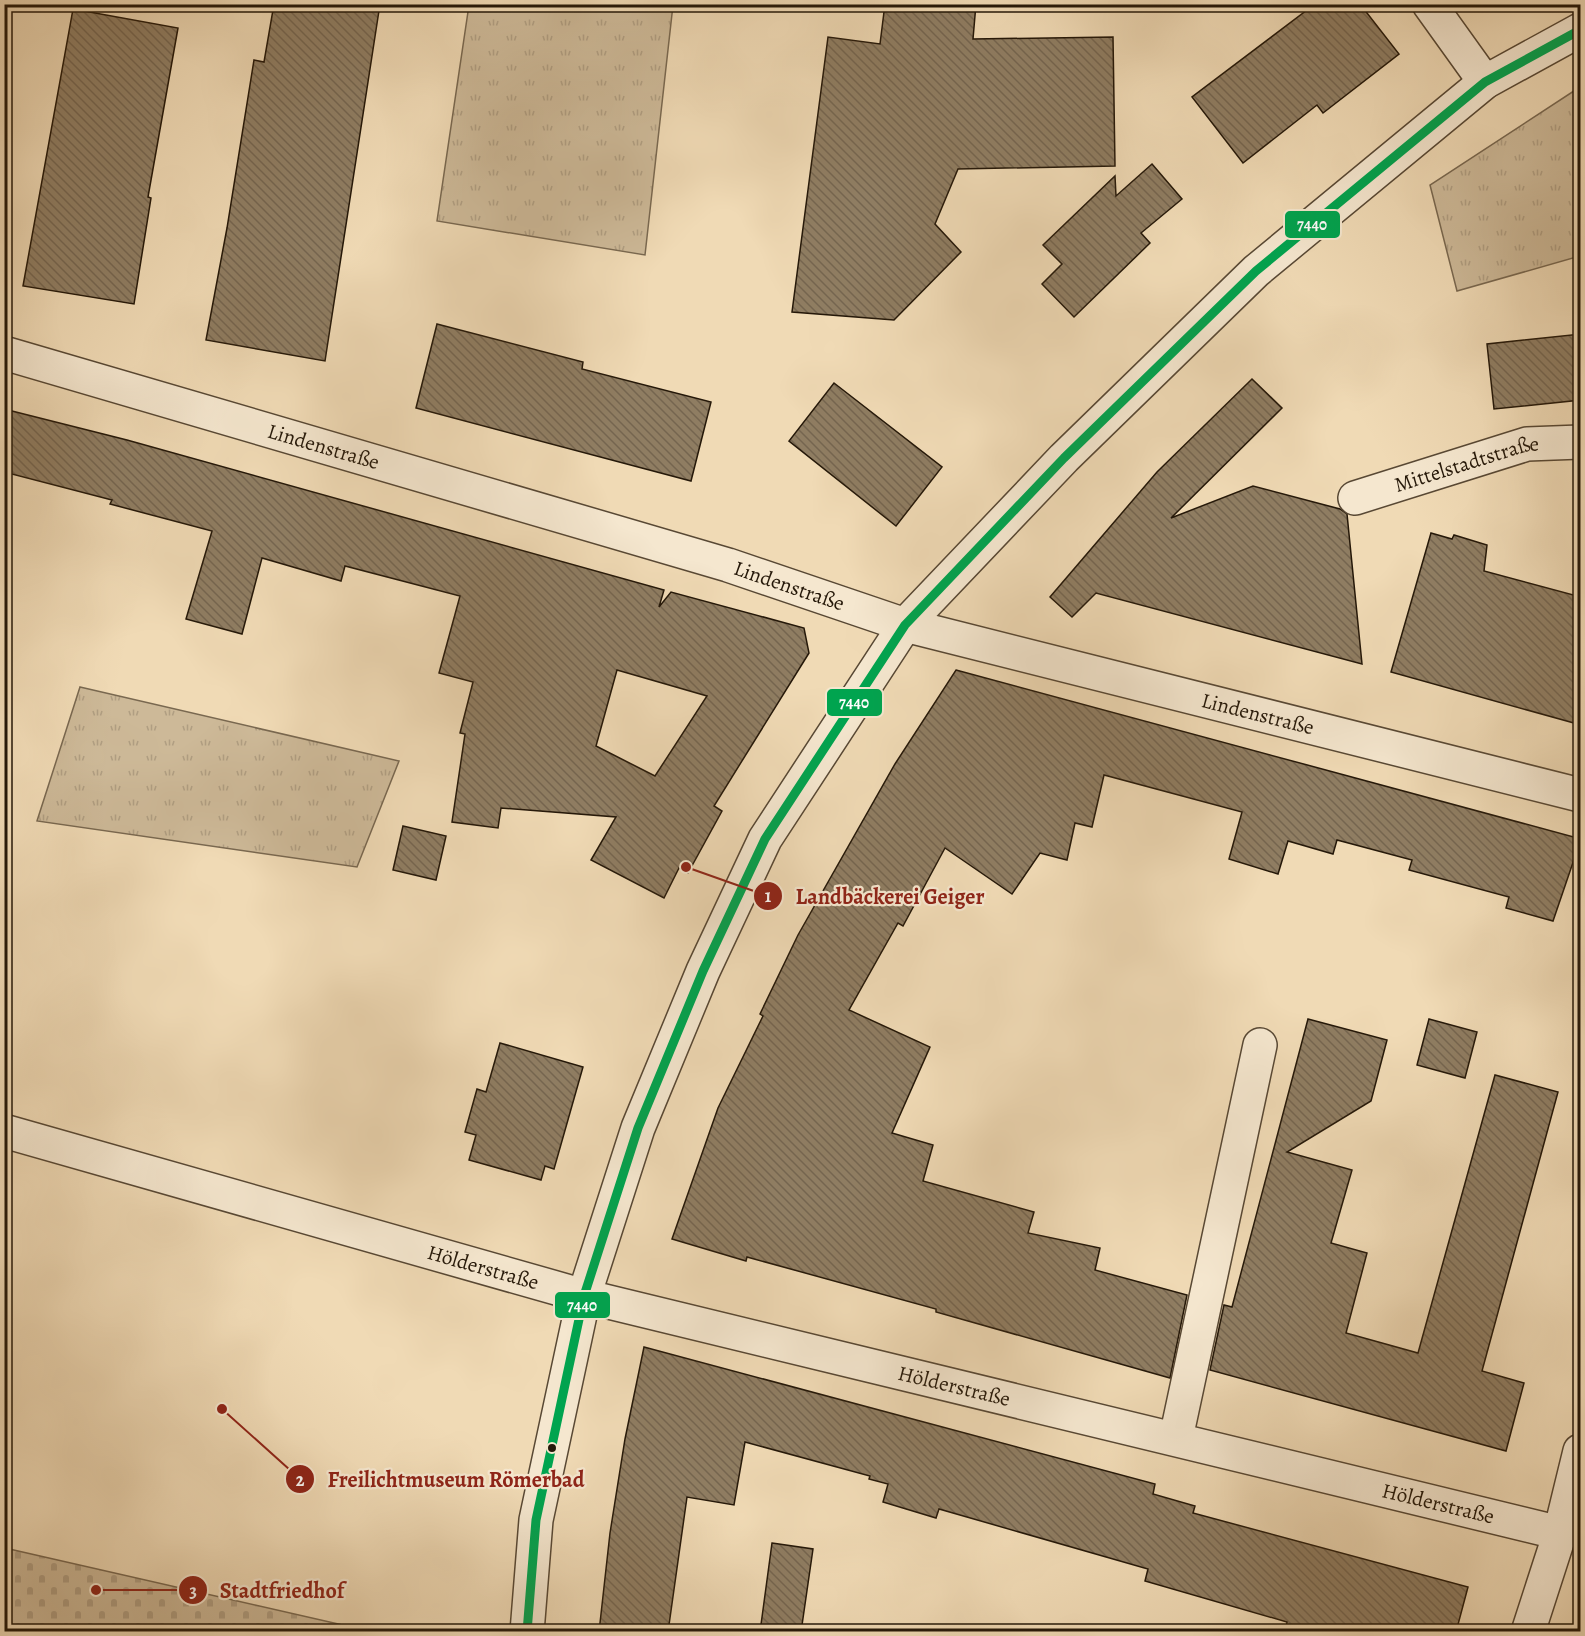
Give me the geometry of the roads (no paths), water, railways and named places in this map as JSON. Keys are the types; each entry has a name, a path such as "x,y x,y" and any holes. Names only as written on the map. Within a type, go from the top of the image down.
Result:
{"street":[{"path":"1429,4 1485,82"},
{"path":"527,1632 536,1520 584,1296 638,1128 703,971 765,839 905,626 1064,458 1256,270 1485,82 1581,30"},
{"name":"Lindenstraße","path":"4,353 728,565 905,626 1581,795"},
{"name":"Mittelstadtstraße","path":"1355,498 1527,444 1581,442"},
{"path":"1176,1438 1260,1045"},
{"name":"Hölderstraße","path":"4,1131 584,1296 1560,1533"},
{"path":"1528,1632 1560,1533 1581,1451"}],"place":[{"name":"Landbäckerei Geiger","path":"686,867"},
{"name":"Freilichtmuseum Römerbad","path":"222,1409"},
{"name":"Stadtfriedhof","path":"96,1590"}]}
